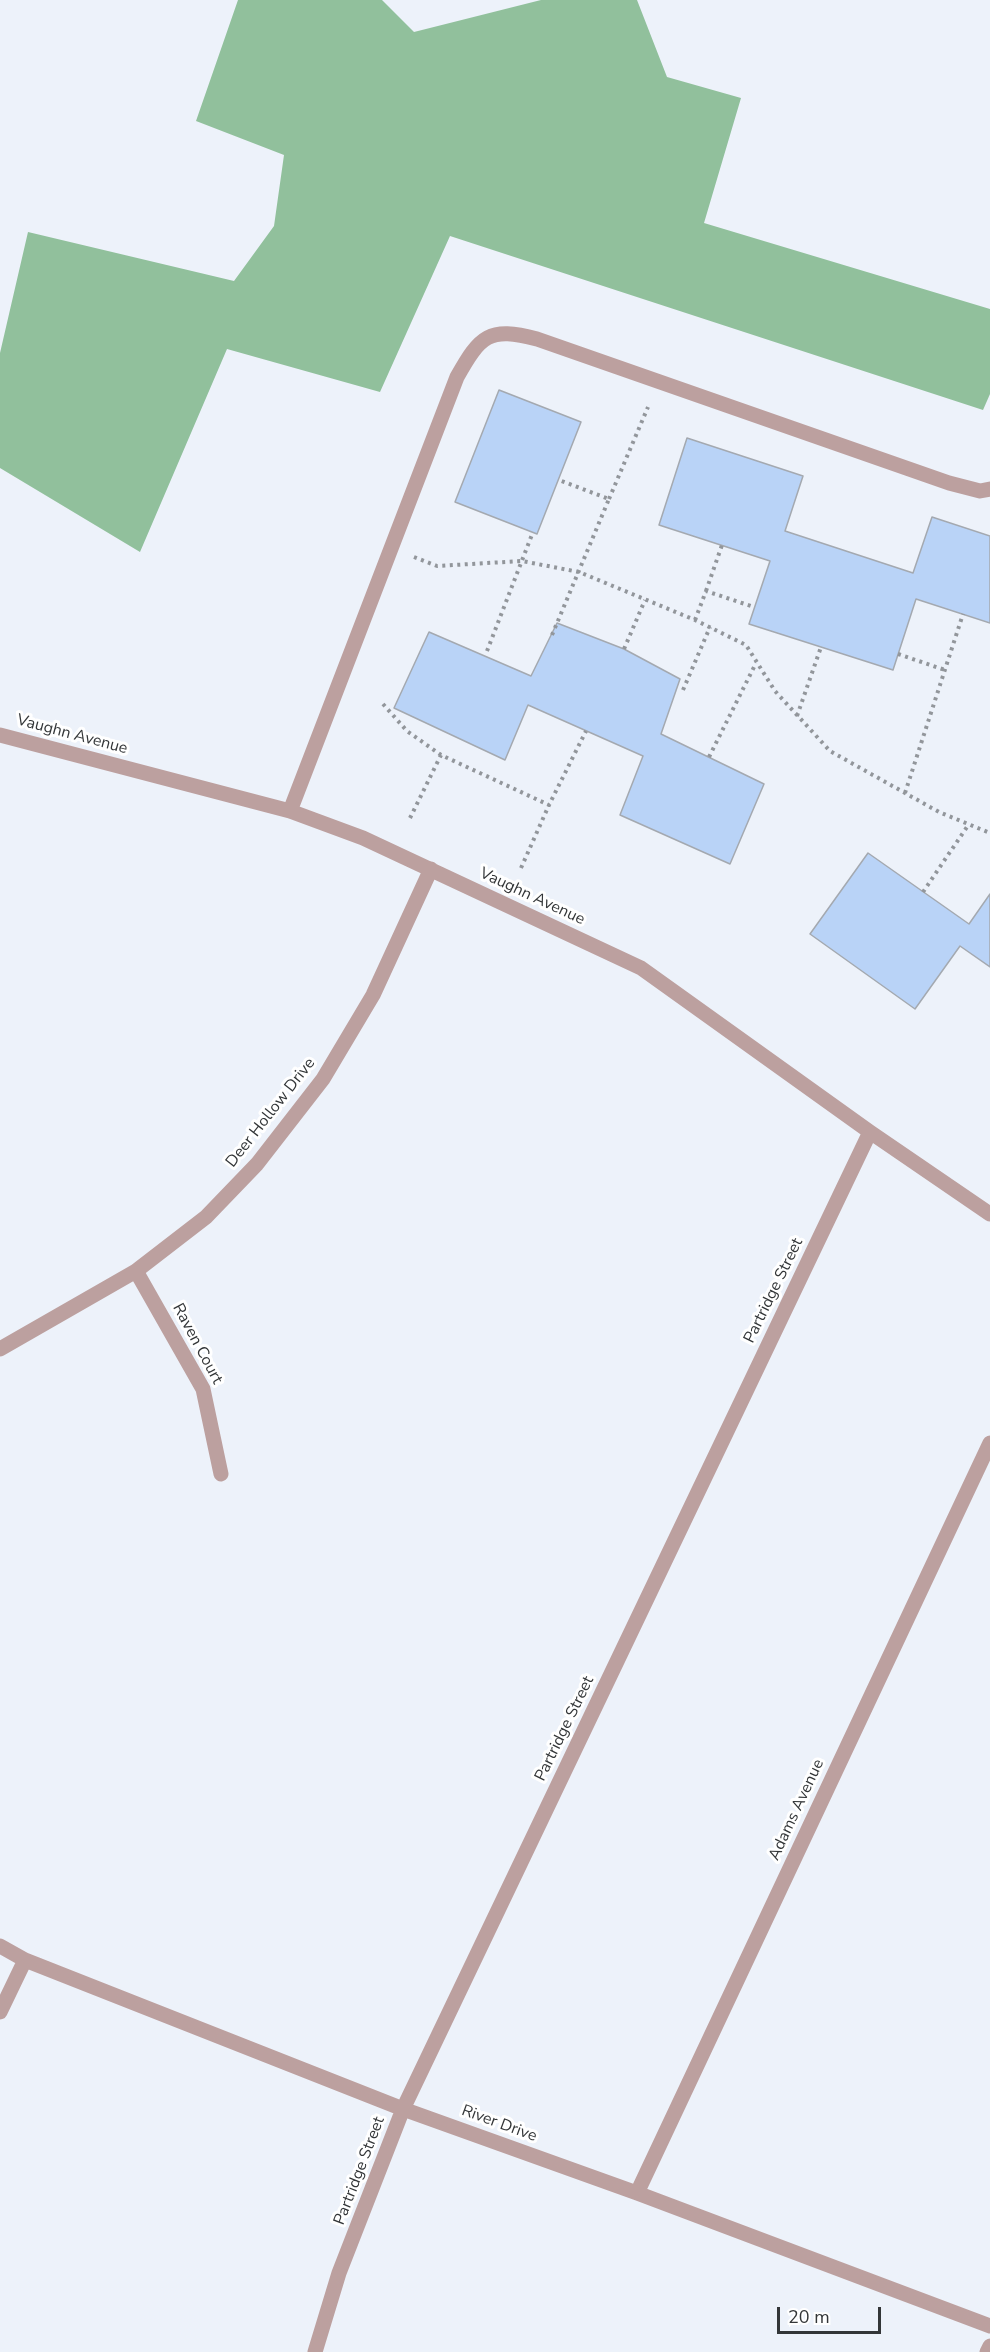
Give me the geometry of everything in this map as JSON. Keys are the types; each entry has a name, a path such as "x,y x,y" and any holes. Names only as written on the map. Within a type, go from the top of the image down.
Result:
{"street":[{"path":"290,812 457,376 471,352 491,334 514,333 537,339 949,483 980,491 990,489"},
{"name":"Vaughn Avenue","path":"0,735 290,812 363,838 640,968 870,1132 990,1214"},
{"name":"Deer Hollow Drive","path":"0,1349 136,1271 213,1210 257,1164 323,1079 373,995 431,869"},
{"name":"Partridge Street","path":"315,2352 339,2273 403,2109 870,1132"},
{"name":"Raven Court","path":"136,1271 203,1389 221,1474"},
{"name":"Adams Avenue","path":"637,2193 990,1443"},
{"name":"River Drive","path":"0,1946 25,1960 403,2109 637,2193 990,2326"},
{"path":"0,2012 25,1960"},
{"path":"987,2352 990,2346"}],"path":[{"path":"552,635 648,407"},
{"path":"559,480 609,499"},
{"path":"487,651 532,532"},
{"path":"694,620 722,545"},
{"path":"410,556 437,566 522,561 579,572 710,627 746,645 775,691 830,751 939,812 990,833"},
{"path":"706,591 754,608"},
{"path":"624,649 645,600"},
{"path":"905,793 963,614"},
{"path":"683,690 710,627"},
{"path":"797,716 821,647"},
{"path":"898,654 945,670"},
{"path":"709,757 756,662"},
{"path":"382,704 407,731 441,755 549,805"},
{"path":"521,868 586,731"},
{"path":"411,818 441,755"},
{"path":"923,892 969,824"}],"green space":[{"path":"238,0 382,0 414,32 541,0 637,0 667,77 741,98 704,223 990,309 990,394 983,410 450,236 380,392 227,349 140,552 0,468 0,353 28,232 234,281 274,226 284,155 196,121"}],"building":[{"path":"499,390 581,422 537,534 455,502"},
{"path":"687,438 803,476 785,531 913,573 932,517 990,536 990,623 916,599 893,670 749,624 770,561 659,525"},
{"path":"557,623 624,649 680,679 661,734 764,784 730,864 620,815 643,756 528,705 505,760 394,708 429,632 531,676"},
{"path":"868,853 969,924 990,894 990,967 960,946 915,1009 810,934"}]}
